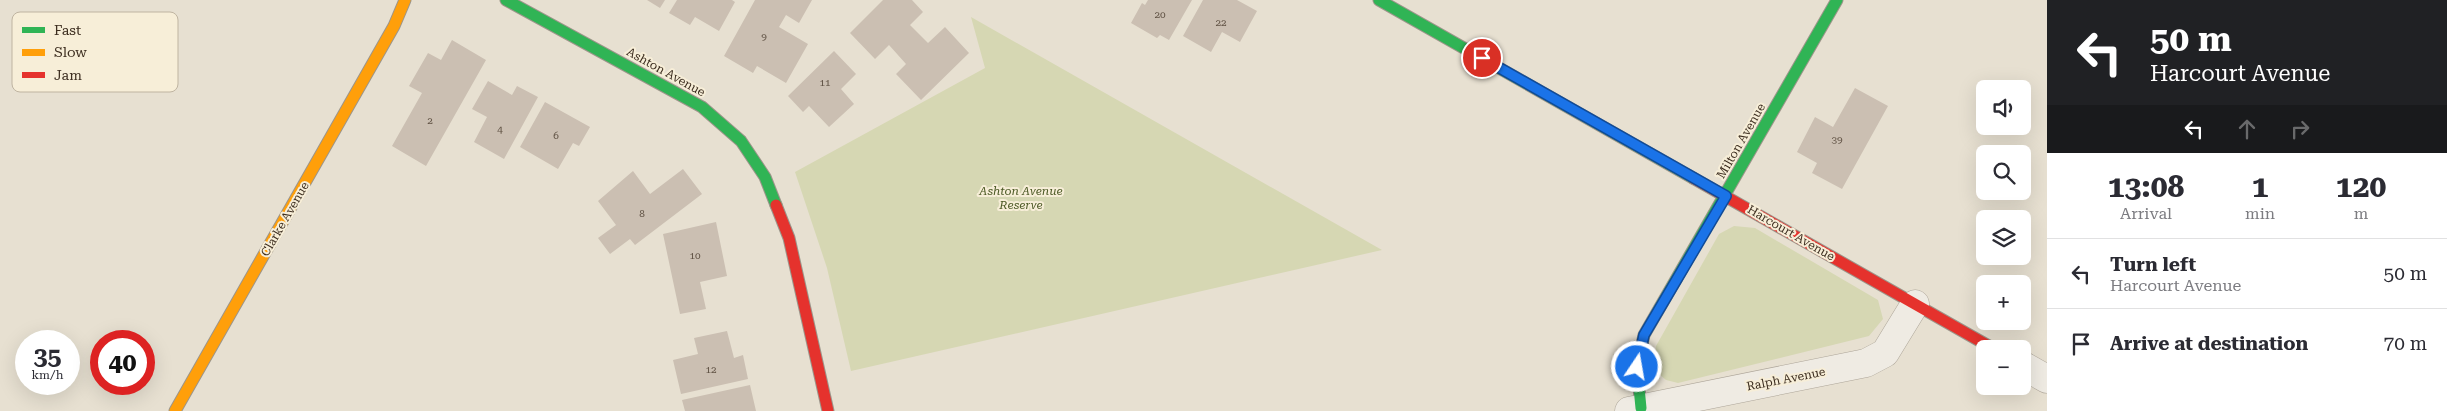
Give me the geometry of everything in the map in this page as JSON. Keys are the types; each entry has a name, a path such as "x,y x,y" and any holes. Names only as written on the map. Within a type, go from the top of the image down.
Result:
{"street":[{"name":"Clarke Avenue","path":"175,411 394,26 404,0"},
{"name":"Clarke Avenue","path":"394,26 416,0"},
{"name":"Ashton Avenue","path":"506,0 702,107 741,141 765,177 789,238 828,411"},
{"name":"Harcourt Avenue","path":"1379,0 1978,340"},
{"name":"Milton Avenue","path":"1635,410 1637,367 1644,335 1726,196 1837,0"},
{"name":"Ralph Avenue","path":"1635,410 1866,363 1885,353 1915,304"},
{"path":"2031,370 2047,379"}],"green space":[{"name":"Ashton Avenue Reserve","path":"971,17 1382,250 851,371 827,268 795,172 985,68"},
{"path":"1734,226 1755,228 1878,300 1883,319 1869,336 1678,383 1666,380 1653,369 1656,346 1719,234"}],"building":[{"path":"647,0 665,0 660,8"},
{"path":"677,0 732,0 735,2 719,31 695,17 690,25 669,13"},
{"path":"755,0 812,0 799,23 786,15 779,27 808,44 786,83 757,66 753,73 724,56"},
{"path":"883,0 912,0 923,12 910,25 928,43 945,27 969,53 921,100 896,74 906,64 889,45 875,59 850,33"},
{"path":"1148,0 1192,0 1169,40 1160,35 1157,38 1131,23 1142,3 1145,5"},
{"path":"1203,0 1237,0 1257,11 1240,42 1222,32 1211,52 1183,36"},
{"path":"452,40 486,60 426,166 392,146 422,93 409,86 428,53 441,60"},
{"path":"834,51 856,74 841,89 854,104 829,127 809,106 803,112 788,96"},
{"path":"488,81 512,95 517,86 538,97 504,159 474,142 487,117 472,109"},
{"path":"1855,88 1888,106 1842,189 1812,173 1817,163 1797,152 1815,117 1833,127"},
{"path":"545,102 590,127 579,146 573,143 558,169 520,147"},
{"path":"683,169 702,194 635,245 630,239 610,254 598,238 616,225 598,201 633,171 650,194"},
{"path":"716,222 727,276 700,282 706,309 680,314 663,234"},
{"path":"727,331 734,358 743,355 748,379 681,394 673,360 698,354 694,338"},
{"path":"750,385 756,411 685,411 682,400"}],"traffic: fast":[{"path":"506,0 702,107 741,141 765,177 776,205"},
{"path":"1379,0 1693,178"},
{"path":"1641,408 1637,367 1644,335 1837,0"}],"traffic: slow":[{"path":"175,411 394,26 405,0"}],"traffic: jam":[{"path":"1693,178 1978,340"},
{"path":"776,205 789,238 828,411"}],"route":[{"path":"1482,58 1726,196 1644,335 1637,367"}]}
